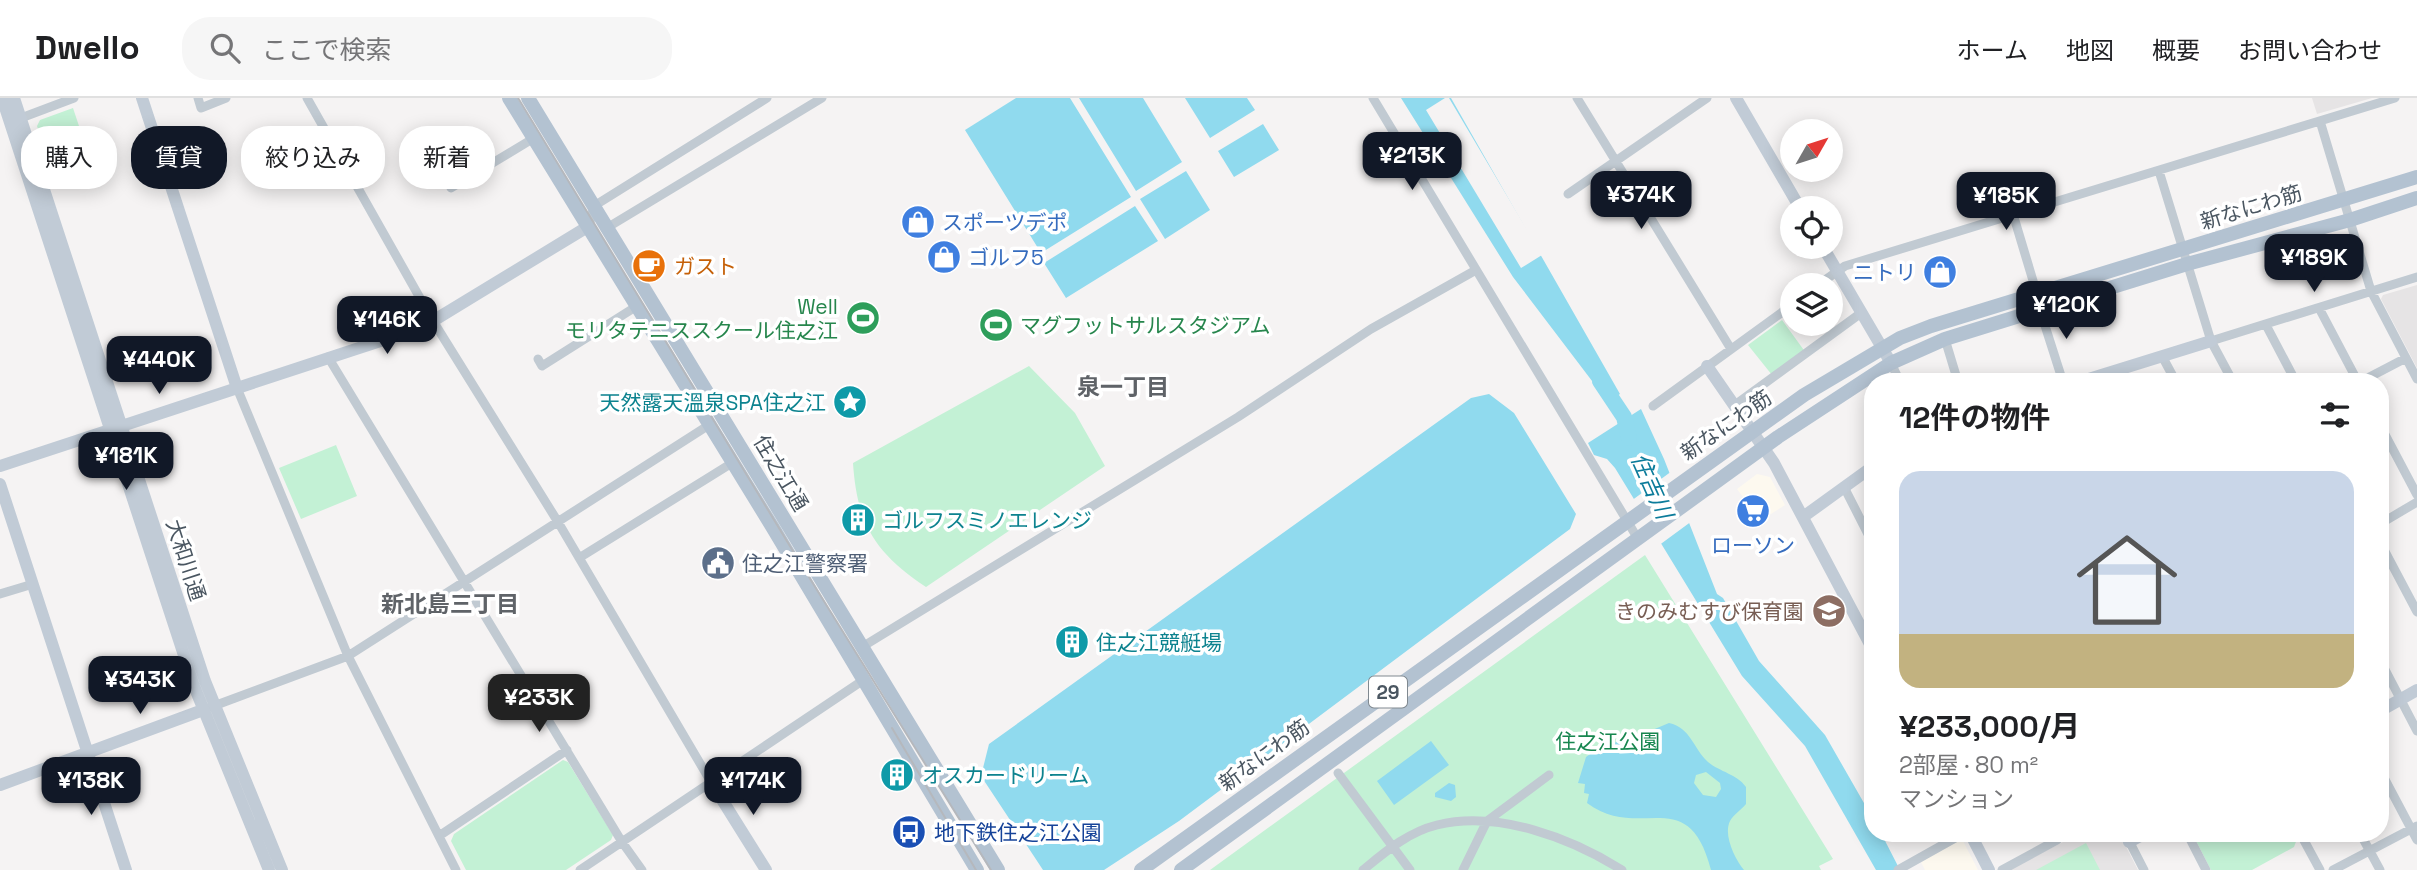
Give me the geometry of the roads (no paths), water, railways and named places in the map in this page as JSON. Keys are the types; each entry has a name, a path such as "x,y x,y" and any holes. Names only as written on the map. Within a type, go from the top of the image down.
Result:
{"main road":[{"name":"住之江通","path":"509,98 865,679 977,870"},
{"name":"住之江通","path":"528,98 998,870"},
{"name":"新なにわ筋","path":"1875,373 1945,339 2040,310 2344,200 2417,177"},
{"name":"新なにわ筋","path":"1141,870 1804,395 1883,348 1931,326 2036,294 2350,220 2417,198"},
{"name":"新なにわ筋","path":"1181,870 1813,412 1864,380"}],"street":[{"name":"大和川通","path":"2,98 209,708 269,870"},
{"name":"大和川通","path":"10,121 14,98"},
{"path":"10,121 74,98"},
{"path":"142,98 237,388 348,656 456,870"},
{"path":"198,98 201,108 226,98"},
{"path":"307,98 433,321 558,522 766,870"},
{"path":"589,226 594,206 767,98"},
{"path":"0,466 433,321 589,226 608,230 822,98"},
{"path":"1373,98 1476,270 1642,536"},
{"path":"1577,98 1731,349"},
{"path":"1568,194 1707,98"},
{"path":"1736,98 1793,196"},
{"path":"1837,272 1845,266 2395,98"},
{"path":"2320,121 2371,291 2417,379"},
{"path":"495,161 534,138"},
{"path":"2159,171 2211,341 2228,373"},
{"path":"2013,214 2036,294"},
{"path":"1830,259 1896,373"},
{"path":"862,647 1227,424 1371,329 1476,270"},
{"path":"2126,373 2162,356 2417,277"},
{"path":"538,359 542,366 637,306"},
{"path":"2319,308 2354,373"},
{"path":"2040,310 2060,373"},
{"path":"1653,406 1780,313"},
{"path":"1735,405 1861,313"},
{"path":"2266,324 2291,373"},
{"path":"1945,339 1955,373"},
{"path":"2162,356 2171,373"},
{"path":"328,357 622,842 642,870"},
{"path":"2377,373 2406,358"},
{"path":"1707,366 1765,447 1864,629"},
{"path":"0,785 348,656 709,425"},
{"path":"2389,442 2417,495"},
{"path":"579,558 732,463"},
{"path":"1803,517 1864,473"},
{"path":"0,484 126,870"},
{"path":"1844,487 1864,526"},
{"path":"2389,519 2417,502"},
{"path":"2389,559 2417,612"},
{"path":"0,594 33,584"},
{"path":"2389,678 2417,731"},
{"path":"580,870 865,679"},
{"path":"2389,706 2417,690"},
{"name":"大和川通","path":"209,708 282,870"},
{"path":"439,836 567,750"},
{"path":"1338,773 1410,870"},
{"path":"1462,870 1487,821 1549,775"},
{"path":"2389,785 2414,828 2417,840"},
{"path":"1363,870 1392,846 1436,825 1487,821 1575,845 1622,870"},
{"path":"2389,840 2414,828"},
{"path":"1898,870 1948,842"},
{"path":"1975,842 1989,870"},
{"path":"2002,870 2053,842"},
{"path":"2130,842 2144,870"},
{"path":"2192,842 2206,870"},
{"path":"2305,842 2320,870"},
{"path":"2365,842 2380,870"},
{"path":"2333,870 2385,842"}],"water":[{"path":"1016,98 1070,98 1131,197 1041,253 965,130"},
{"path":"1079,98 1143,98 1182,162 1136,191"},
{"path":"1185,98 1247,98 1255,110 1210,138"},
{"path":"1401,98 1451,98 1620,394 1608,402 1513,277"},
{"path":"1263,124 1279,150 1234,177 1218,151"},
{"path":"1186,171 1210,210 1165,239 1140,199"},
{"path":"1135,206 1158,241 1066,298 1044,263"},
{"path":"1489,394 1514,413 1576,514 1570,529 1179,821 1104,870 1043,870 981,776 989,744 1471,398"},
{"path":"1641,409 1664,459 1717,594 1723,598 1759,661 1825,735 1864,803 1864,842 1886,842 1900,870 1876,870 1805,746 1742,676 1615,468 1607,459 1594,455 1588,443"},
{"path":"1669,723 1687,734 1708,762 1746,787 1746,804 1733,816 1728,827 1729,840 1744,870 1711,870 1701,843 1689,828 1676,820 1626,818 1607,814 1587,803 1589,794 1584,793 1585,784 1578,783 1586,757 1596,750 1599,754 1623,737 1626,741","holes":["1706,772 1720,783 1721,789 1716,797 1703,795 1694,783 1696,775"]},
{"path":"1431,741 1449,765 1394,805 1377,781"},
{"path":"1449,783 1455,785 1456,797 1451,801 1435,797 1435,793"}],"waterway":[{"name":"住吉川","path":"1600,381 1624,417 1629,438"}],"tram line":[{"path":"518,98 799,561 991,870"},
{"path":"892,728 976,870"}],"place":[{"name":"スポーツデポ","path":"918,222"},
{"name":"ゴルフ5","path":"944,257"},
{"name":"ガスト","path":"649,266"},
{"name":"ニトリ","path":"1940,272"},
{"name":"Well モリタテニススクール住之江","path":"863,318"},
{"name":"マグフットサルスタジアム","path":"996,325"},
{"name":"天然露天溫泉SPA住之江","path":"850,402"},
{"name":"ローソン","path":"1753,511"},
{"name":"ゴルフスミノエレンジ","path":"858,520"},
{"name":"住之江警察署","path":"718,563"},
{"name":"きのみむすび保育園","path":"1829,611"},
{"name":"住之江競艇場","path":"1072,642"},
{"name":"オスカードリーム","path":"897,775"},
{"name":"地下鉄住之江公園","path":"909,832"}],"district":[{"name":"泉一丁目","path":"1123,387"},
{"name":"新北島三丁目","path":"450,604"}],"park label":[{"name":"住之江公園","path":"1608,741"}]}
